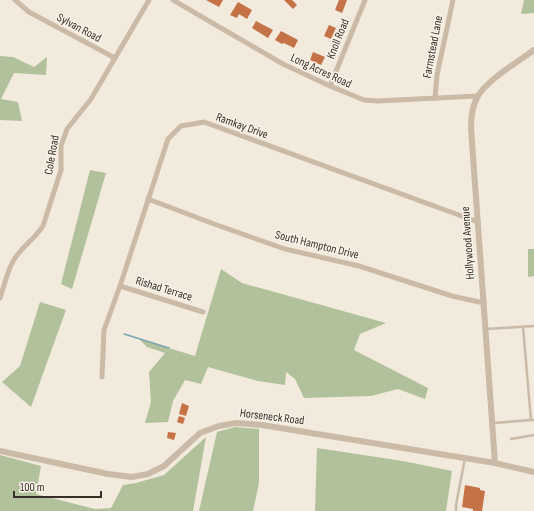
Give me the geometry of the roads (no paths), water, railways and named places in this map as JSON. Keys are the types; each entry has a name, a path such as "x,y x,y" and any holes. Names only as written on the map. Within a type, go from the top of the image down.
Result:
{"street":[{"name":"Sylvan Road","path":"15,0 28,12 114,58"},
{"name":"Cole Road","path":"0,298 11,264 18,254 38,234 43,226 61,170 61,145 67,130 91,99 148,0"},
{"name":"Long Acres Road","path":"173,0 283,64 364,100 378,101 477,96"},
{"name":"Knoll Road","path":"330,86 365,0"},
{"name":"Farmstead Lane","path":"435,98 437,75 453,0"},
{"path":"477,96 492,81 534,50"},
{"name":"Hollywood Avenue","path":"477,96 474,105 471,128 495,463"},
{"name":"Ramkay Drive","path":"102,377 104,330 168,139 181,126 204,122 478,222"},
{"name":"South Hampton Drive","path":"148,198 214,224 285,249 359,266 452,296 484,303"},
{"name":"Rishad Terrace","path":"120,286 203,312"},
{"name":"Horseneck Road","path":"0,451 108,474 141,476 157,471 164,466 200,433 218,426 236,423 280,428 465,458 534,472"}],"lane":[{"path":"486,330 534,326"},
{"path":"492,423 533,420 523,327"},
{"path":"511,439 534,435"},
{"path":"456,511 465,458"}],"waterway":[{"path":"124,334 169,348"}]}
